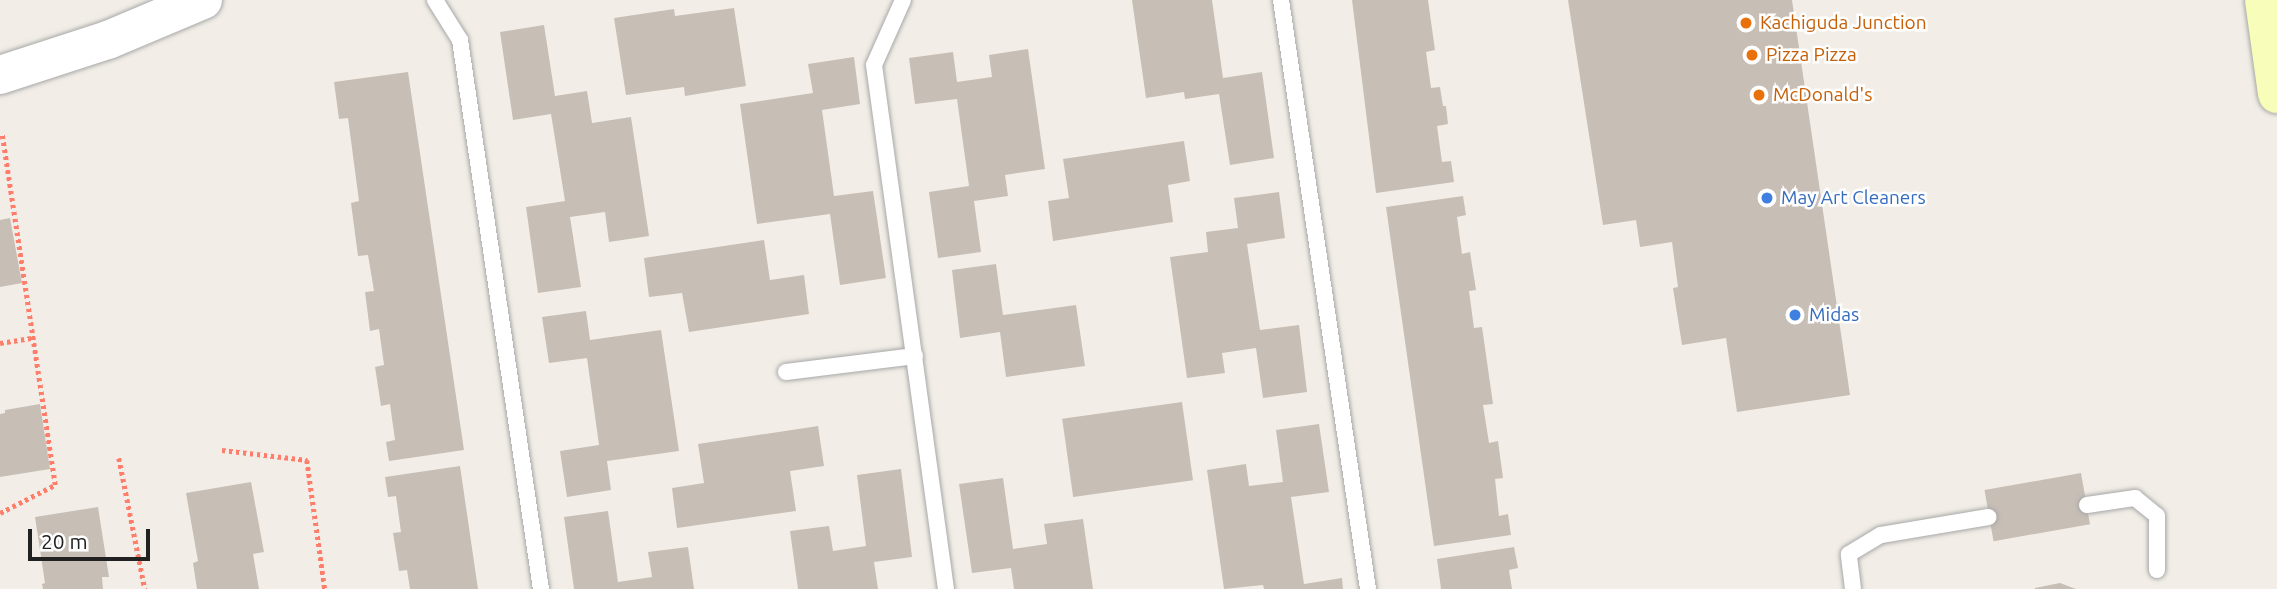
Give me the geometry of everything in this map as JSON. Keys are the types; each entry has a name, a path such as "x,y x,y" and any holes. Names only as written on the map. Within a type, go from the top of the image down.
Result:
{"main road":[{"path":"2264,0 2277,94"}],"street":[{"path":"0,75 108,40 203,0"}],"lane":[{"path":"435,0 460,40 541,589"},
{"path":"902,0 874,65 946,589"},
{"path":"1281,0 1368,589"},
{"path":"786,372 915,356"},
{"path":"2087,505 2135,498 2157,516 2157,570"},
{"path":"1853,589 1849,554 1881,535 1989,517"}],"path":[{"path":"0,513 55,485 2,135"},
{"path":"0,343 33,338"},
{"path":"222,450 307,460 325,589"},
{"path":"119,458 145,589"}],"building":[{"path":"1132,0 1212,0 1223,78 1262,72 1274,158 1230,165 1219,94 1185,99 1184,92 1146,98"},
{"path":"1352,0 1428,0 1435,50 1426,52 1431,88 1440,87 1443,106 1446,106 1448,124 1437,126 1442,162 1451,161 1454,182 1376,193"},
{"path":"1568,0 1792,0 1850,395 1737,412 1726,338 1682,345 1673,288 1678,287 1672,242 1640,247 1636,220 1603,225"},
{"path":"734,8 746,86 685,96 684,87 626,95 614,18 674,9 675,16"},
{"path":"544,25 555,96 587,91 592,123 631,117 649,236 609,242 605,212 570,217 581,287 538,293 526,207 565,201 551,114 513,120 500,32"},
{"path":"1028,49 1045,169 1005,175 1008,196 974,201 981,252 938,258 929,192 969,186 957,99 915,104 909,58 953,52 957,82 992,77 989,55"},
{"path":"854,57 860,104 822,110 834,196 873,191 886,278 840,285 830,214 757,224 740,104 813,93 808,64"},
{"path":"408,72 464,450 389,461 386,442 395,440 390,404 381,406 375,367 384,365 379,329 370,331 365,292 374,291 368,255 358,256 351,203 359,201 348,118 339,119 334,82"},
{"path":"1184,141 1190,181 1168,185 1173,222 1053,241 1048,201 1069,198 1063,159"},
{"path":"1279,192 1285,238 1247,244 1260,330 1299,325 1307,392 1263,398 1256,348 1222,353 1225,373 1187,378 1170,257 1208,252 1206,232 1238,228 1234,198"},
{"path":"1463,196 1466,215 1457,217 1462,254 1470,252 1476,290 1469,291 1474,328 1482,327 1493,404 1483,405 1489,443 1498,441 1503,478 1495,479 1499,516 1508,514 1511,535 1434,546 1386,207"},
{"path":"10,218 22,283 0,287 0,220"},
{"path":"764,240 770,280 804,275 809,314 689,332 682,293 649,297 644,258"},
{"path":"996,264 1003,315 1076,305 1085,366 1006,377 1000,332 960,338 952,270"},
{"path":"586,311 590,340 661,330 679,451 607,461 611,490 567,497 560,451 599,445 587,358 549,363 542,317"},
{"path":"1182,402 1193,480 1073,497 1062,419"},
{"path":"40,404 50,469 0,477 0,414 5,413 5,410"},
{"path":"1319,424 1329,492 1291,497 1304,584 1342,578 1343,589 1264,589 1263,585 1224,589 1207,470 1246,464 1249,486 1283,482 1276,430"},
{"path":"818,426 824,466 790,471 796,511 677,528 672,488 704,483 698,444"},
{"path":"460,466 478,589 410,589 407,570 399,571 393,533 401,532 396,496 388,497 385,477"},
{"path":"901,469 912,557 874,562 878,589 798,589 790,531 829,526 833,551 866,546 857,475"},
{"path":"2081,473 2090,524 1994,541 1984,490"},
{"path":"1003,478 1013,549 1047,544 1044,524 1083,519 1093,589 1014,589 1011,568 972,573 959,484"},
{"path":"251,482 264,552 253,554 259,589 197,589 193,563 198,561 186,493"},
{"path":"98,507 109,577 102,577 103,589 43,589 42,584 45,583 35,517"},
{"path":"608,511 618,582 652,577 648,552 688,547 694,589 574,589 564,517"},
{"path":"1514,547 1518,568 1509,570 1512,589 1441,589 1437,559"},
{"path":"2060,583 2076,589 2035,589 2035,588"}],"place":[{"name":"Kachiguda Junction","path":"1746,23"},
{"name":"Pizza Pizza","path":"1752,55"},
{"name":"McDonald's","path":"1759,95"},
{"name":"May Art Cleaners","path":"1767,198"},
{"name":"Midas","path":"1795,315"}]}
